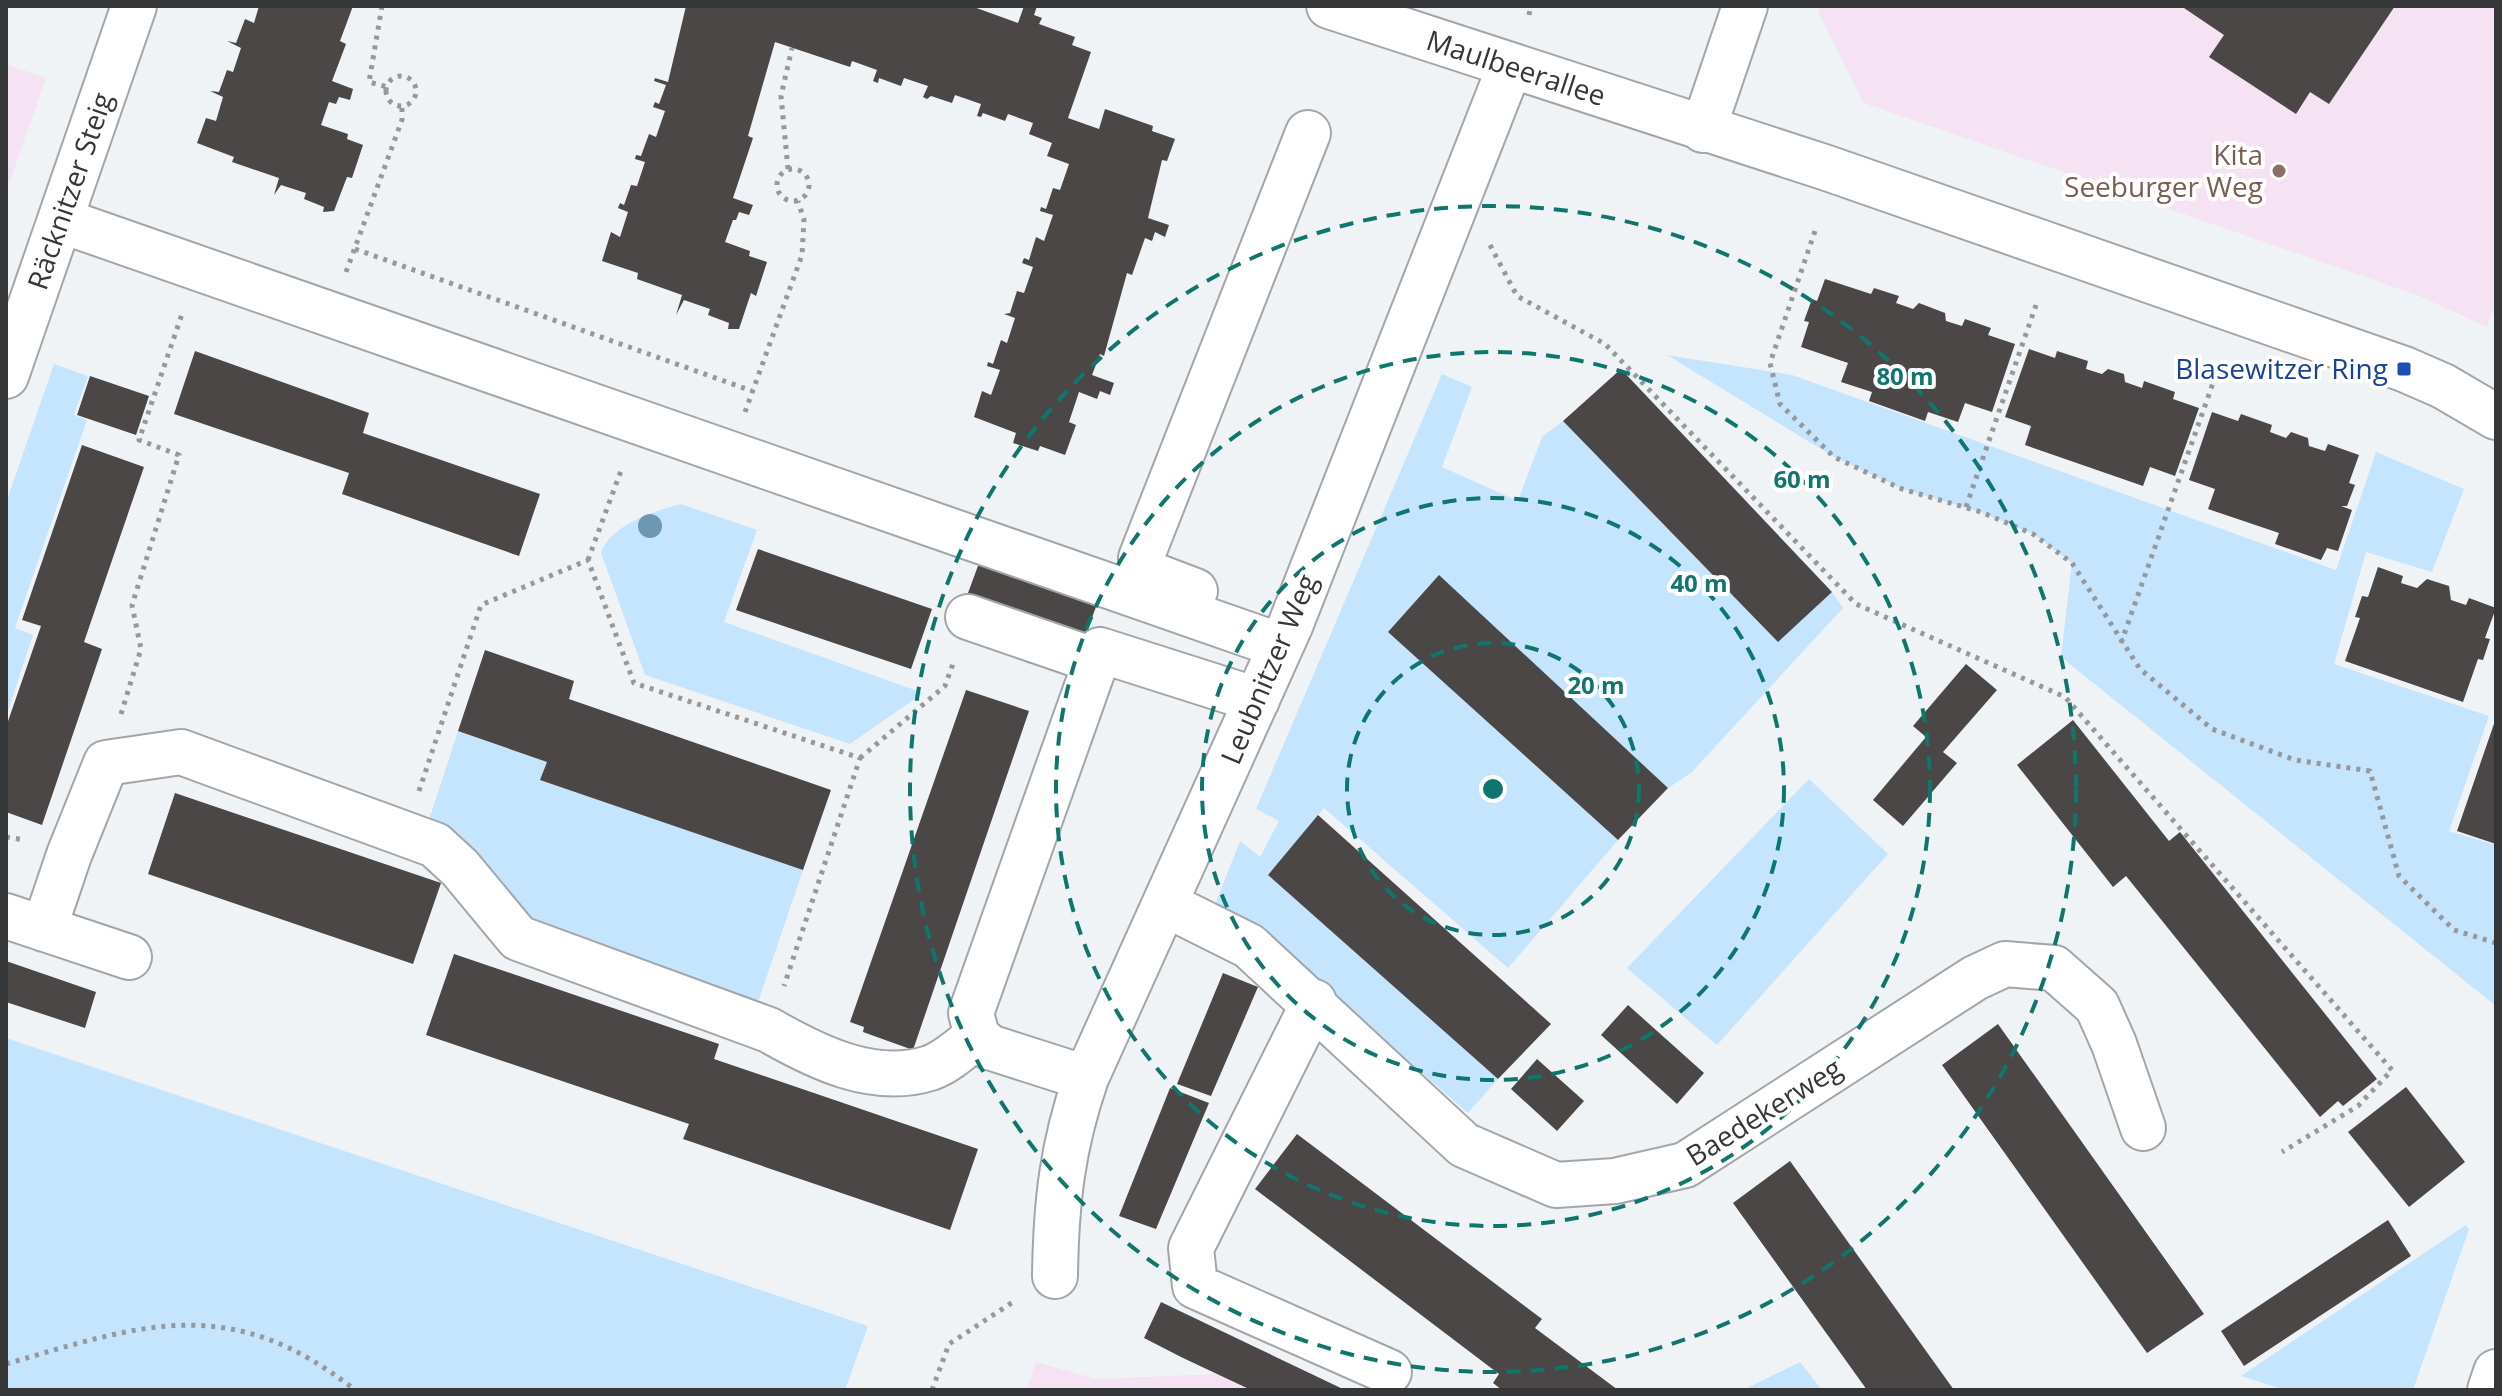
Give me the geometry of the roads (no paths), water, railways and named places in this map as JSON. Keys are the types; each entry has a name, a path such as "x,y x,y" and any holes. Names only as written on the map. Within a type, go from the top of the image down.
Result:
{"street":[{"name":"Räcknitzer Steig","path":"6,376 134,6"},
{"name":"Maulbeerallee","path":"1329,6 1703,130"},
{"path":"1745,6 1703,130 1827,168 2404,369 2443,386 2496,417"},
{"name":"Leubnitzer Weg","path":"1055,1276 1056,1197 1068,1130 1086,1078 1285,636 1510,66"},
{"path":"1285,636 1145,572 1141,558 1308,133"},
{"path":"60,220 729,454 1285,636"},
{"path":"968,617 1096,661"},
{"path":"1086,1078 989,1047 977,1036 971,1013 1100,650 1257,700"},
{"path":"129,957 25,922 106,763 181,752 435,845 460,868 518,938 769,1030 830,1061 875,1072 931,1067 977,1036"},
{"name":"Baedekerweg","path":"1165,904 1249,946 1314,1002 1464,1145 1556,1185 1615,1181 1685,1165 1975,978 2005,964 2054,968 2097,1006 2114,1044 2143,1128"},
{"path":"1314,1002 1191,1248 1195,1286 1389,1372"},
{"path":"2490,1390 2496,1372"}],"place":[{"name":"Kita Seeburger Weg","path":"2279,171"},
{"name":"Blasewitzer Ring","path":"2404,369"}]}
